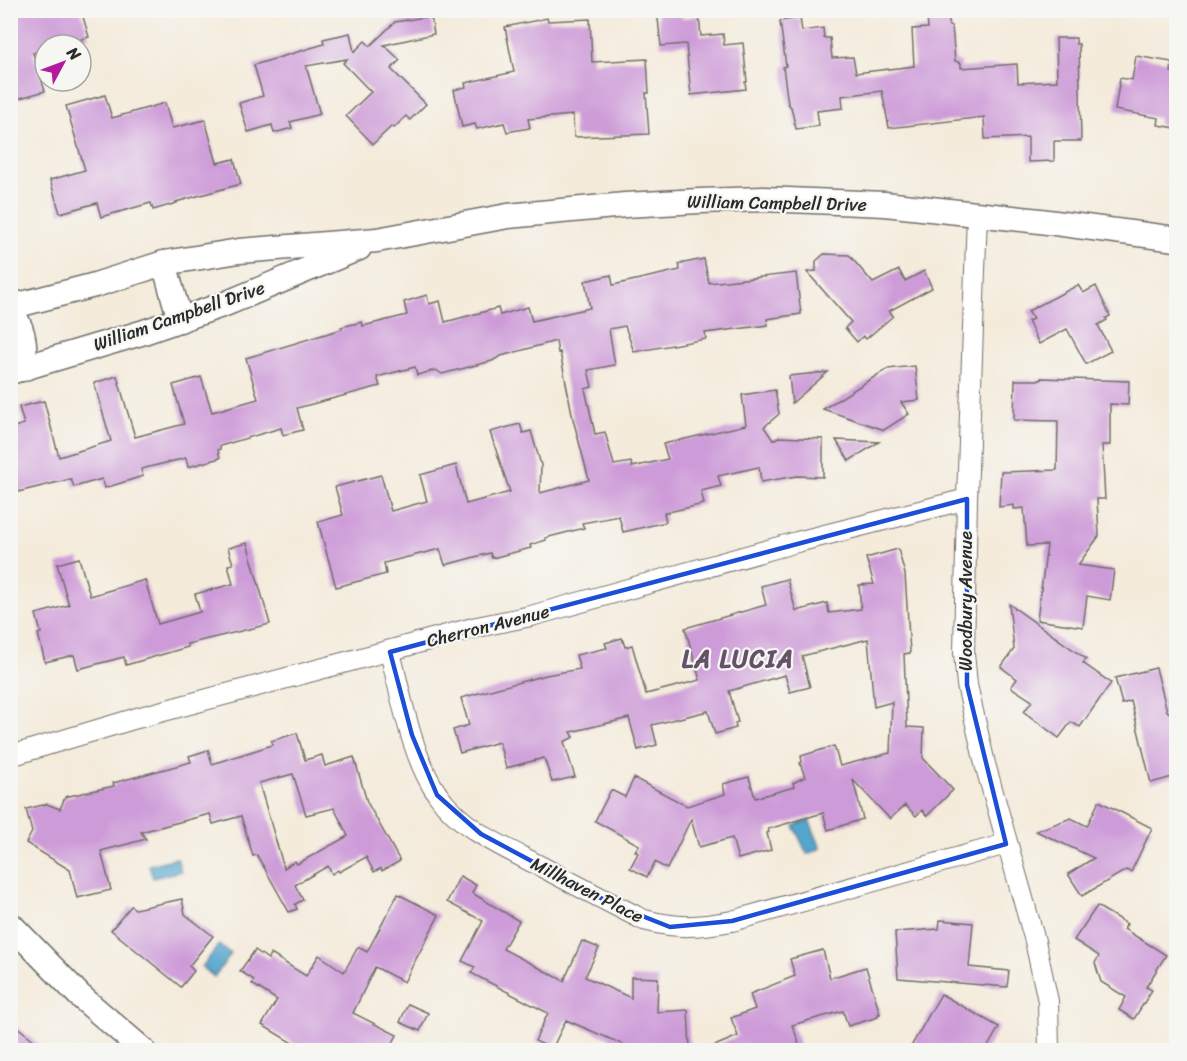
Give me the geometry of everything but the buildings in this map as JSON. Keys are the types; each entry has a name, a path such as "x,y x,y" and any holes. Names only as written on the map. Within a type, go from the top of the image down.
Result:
{"street":[{"name":"William Campbell Drive","path":"10,307 95,285 164,263 239,251 377,240 508,216 699,201 816,201 885,204 977,213 1176,239"},
{"name":"Woodbury Avenue","path":"977,213 967,499 964,653 966,685 1006,844 1035,941 1048,1001 1048,1050"},
{"name":"William Campbell Drive","path":"17,370 225,304 377,240"},
{"path":"164,263 180,320"},
{"path":"10,312 20,326 24,337 17,370"},
{"name":"Cherron Avenue","path":"10,756 137,718 477,627 531,616 797,542 967,499"},
{"name":"Millhaven Place","path":"390,652 412,735 426,773 437,795 455,815 481,834 644,920 670,927 700,927 732,921 1006,844"},
{"path":"10,924 80,996 142,1050"}],"highlighted area":[{"path":"967,499 967,685 1006,844 732,921 670,927 612,904 481,834 437,795 412,735 390,652"}],"water":[{"path":"809,820 821,848 807,854 794,826"},
{"path":"177,858 181,871 153,878 149,865"},
{"path":"219,945 231,954 214,977 202,967"}],"district":[{"name":"LA LUCIA","path":"738,659"}]}
